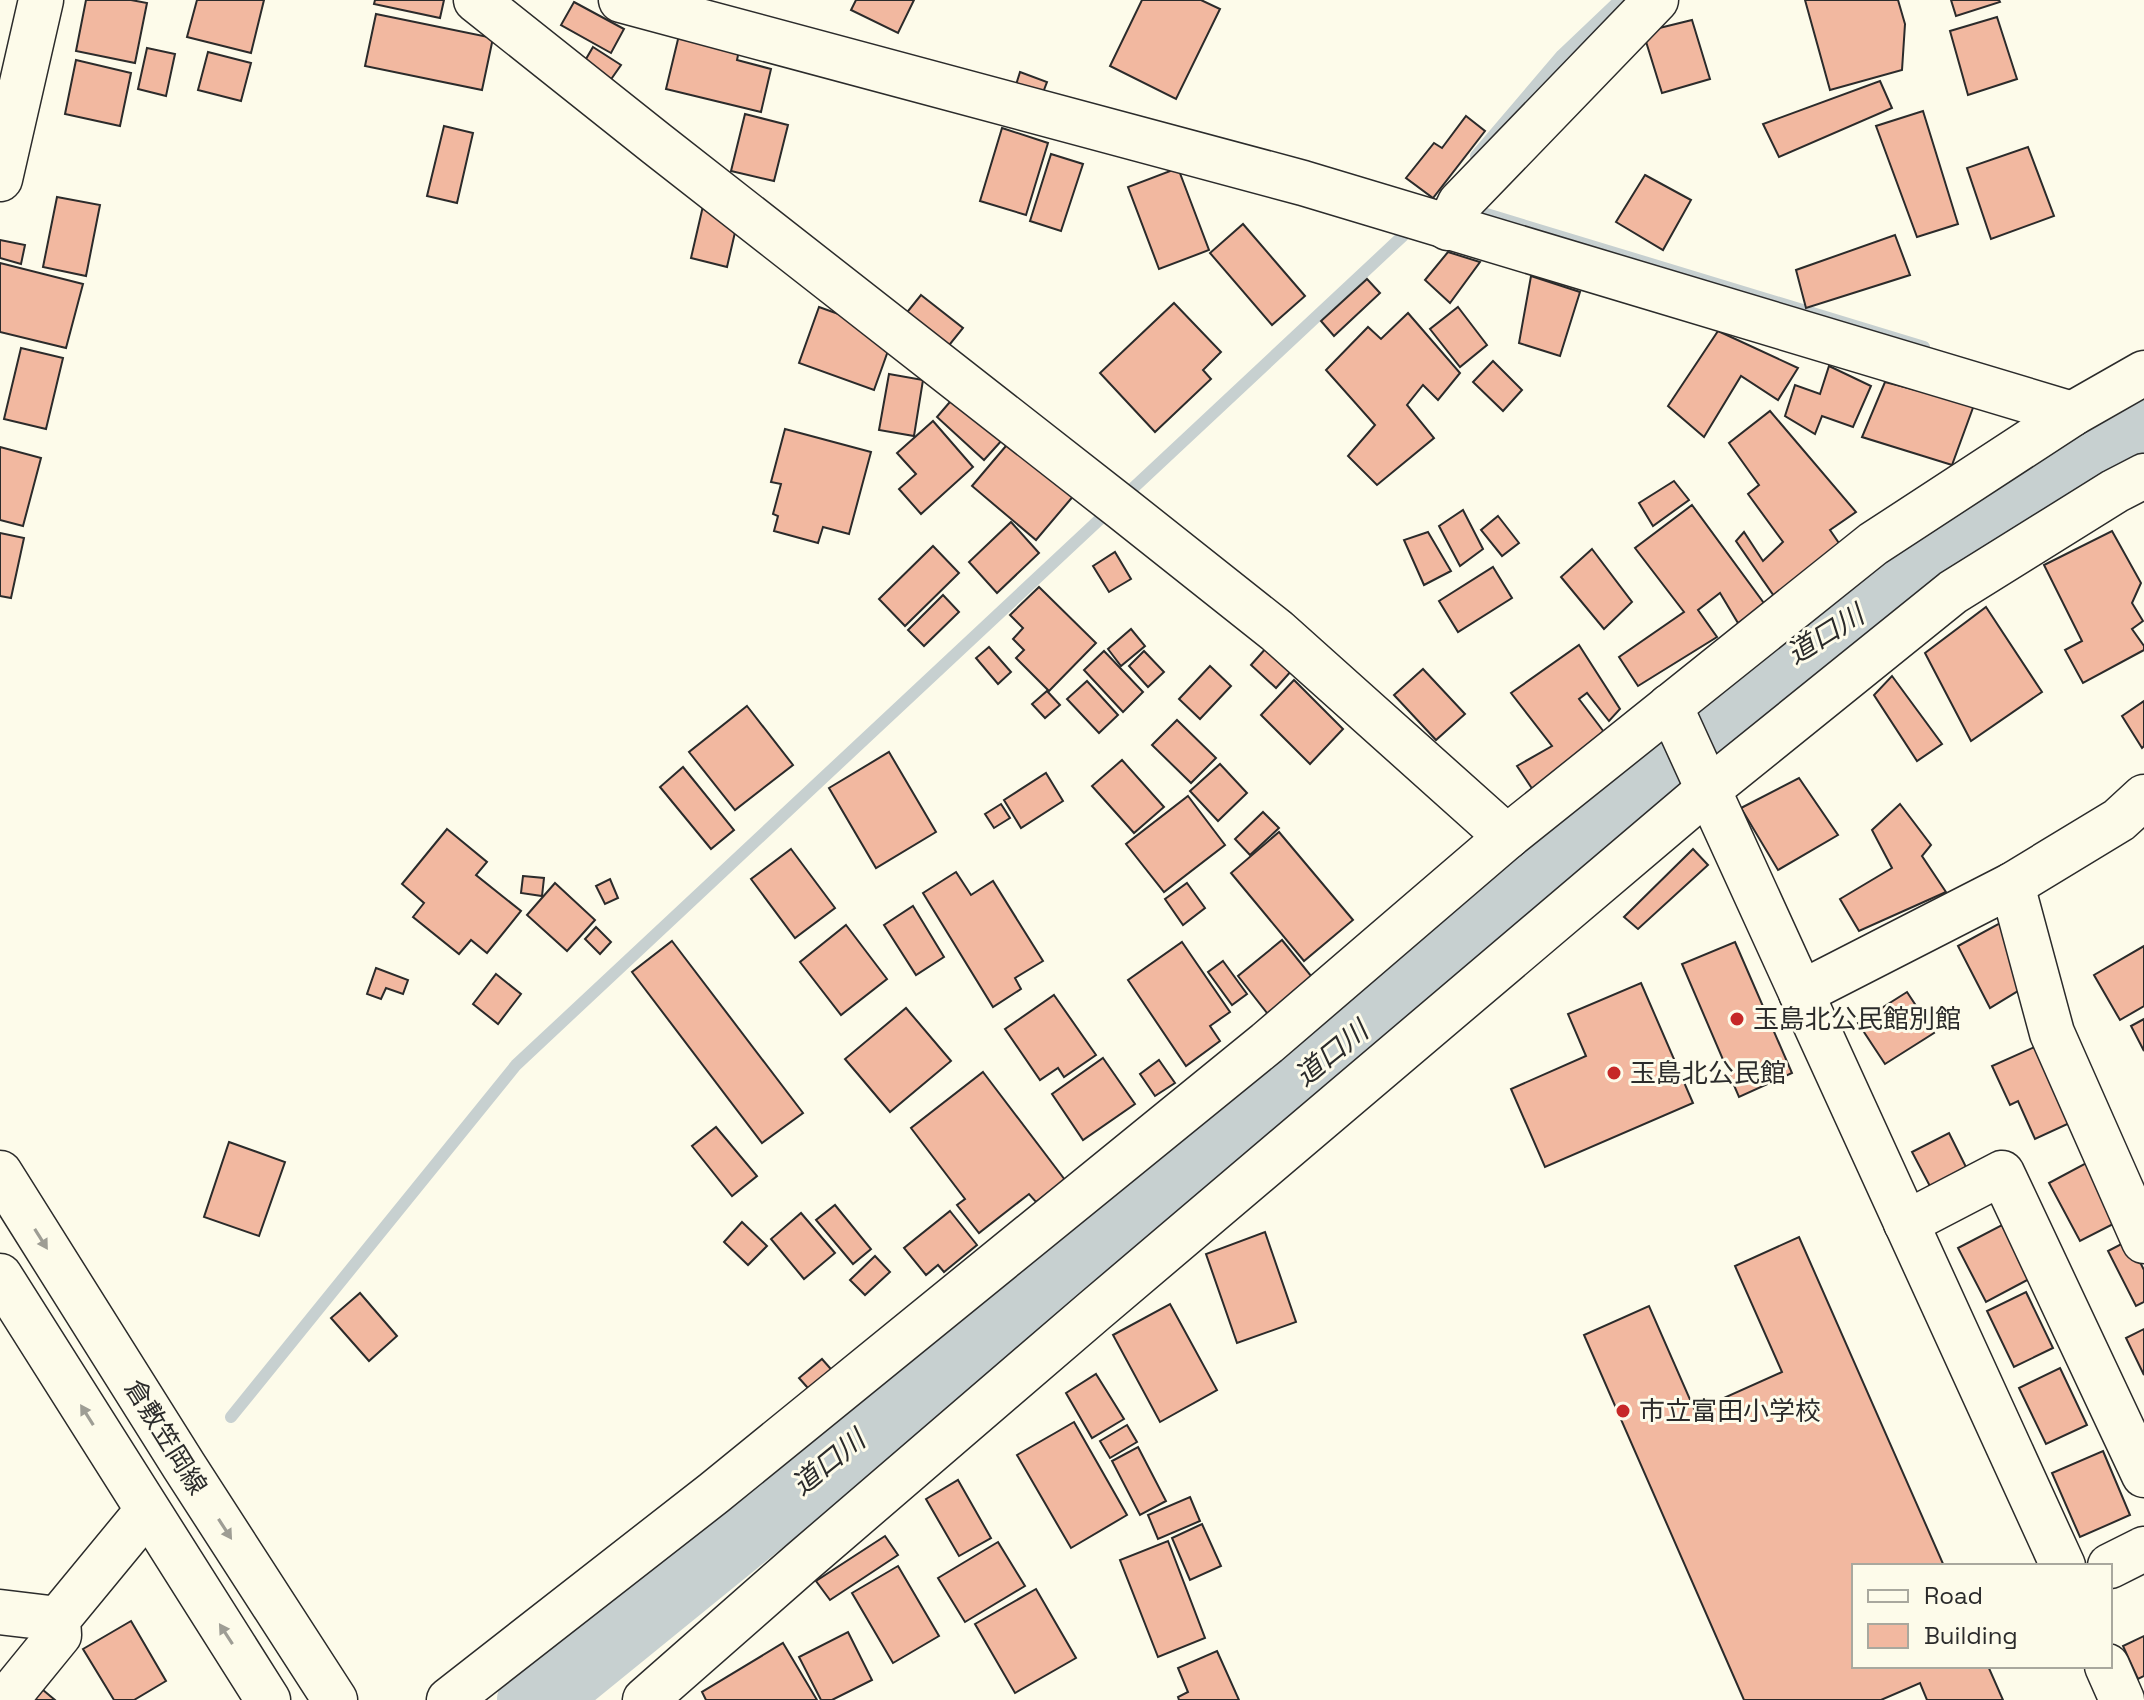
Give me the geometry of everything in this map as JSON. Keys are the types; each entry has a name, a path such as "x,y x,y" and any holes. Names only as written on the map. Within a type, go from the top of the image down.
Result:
{"street":[{"path":"0,179 41,0"},
{"path":"476,0 1277,631 1507,837"},
{"path":"1448,228 1460,203 1656,0"},
{"path":"642,2 1303,183 2072,414"},
{"path":"449,1700 714,1493 1255,1053 1507,837 1873,544 2072,414 2144,373"},
{"path":"645,1700 1094,1311 1708,788 1953,592 2144,476"},
{"path":"1671,708 2062,1564"},
{"path":"1801,993 2012,885 2119,820 2144,797"},
{"path":"2012,885 2052,1033 2144,1241"},
{"name":"倉敷笠岡線","path":"0,1173 335,1700"},
{"path":"1906,1223 2002,1173 2144,1475"},
{"path":"0,1276 268,1700"},
{"path":"6,1700 59,1635 68,1607 147,1511"},
{"path":"2112,1565 2144,1549"},
{"path":"0,1612 68,1607"},
{"path":"2108,1668 2122,1700"}],"building":[{"path":"86,0 147,3 135,63 76,51"},
{"path":"197,0 264,0 251,53 187,37"},
{"path":"375,0 444,0 440,18 374,4"},
{"path":"856,0 914,0 898,33 851,10"},
{"path":"1142,0 1201,0 1220,9 1176,99 1110,66"},
{"path":"1805,0 1898,0 1905,24 1902,70 1830,90"},
{"path":"1951,0 1999,0 2000,2 1956,16"},
{"path":"574,2 624,29 611,53 561,25"},
{"path":"376,14 493,38 482,90 365,66"},
{"path":"1997,17 2017,79 1968,95 1950,31"},
{"path":"1692,20 1710,79 1662,93 1643,32"},
{"path":"680,31 740,46 737,60 771,69 761,112 666,89"},
{"path":"593,47 621,65 605,88 579,71"},
{"path":"147,48 175,54 166,96 138,89"},
{"path":"208,52 251,63 241,101 198,90"},
{"path":"76,60 131,73 120,126 65,114"},
{"path":"1020,72 1047,82 1042,95 1016,85"},
{"path":"1880,81 1892,108 1779,157 1763,124"},
{"path":"1923,111 1958,224 1917,237 1876,126"},
{"path":"745,114 788,125 774,181 731,171"},
{"path":"1466,116 1485,131 1433,198 1406,178 1434,143 1442,148"},
{"path":"444,126 473,133 457,203 427,196"},
{"path":"1002,128 1048,143 1026,215 980,201"},
{"path":"2028,147 2054,216 1991,239 1967,168"},
{"path":"1051,154 1083,164 1061,231 1030,221"},
{"path":"1178,168 1209,250 1159,269 1128,187"},
{"path":"1645,175 1691,200 1663,250 1616,222"},
{"path":"57,197 100,205 86,276 43,267"},
{"path":"703,206 739,215 727,267 691,258"},
{"path":"1243,224 1305,296 1272,325 1210,253"},
{"path":"1895,235 1910,275 1806,308 1796,270"},
{"path":"0,240 25,245 21,264 0,258"},
{"path":"1448,252 1480,262 1450,303 1425,280"},
{"path":"0,263 83,284 66,348 0,332"},
{"path":"1531,276 1580,292 1560,356 1519,343"},
{"path":"1367,279 1380,293 1334,336 1321,321"},
{"path":"921,295 963,328 946,349 904,316"},
{"path":"1174,303 1221,352 1203,370 1211,379 1155,432 1100,373"},
{"path":"819,307 894,334 874,390 799,363"},
{"path":"1458,307 1487,345 1460,367 1430,329"},
{"path":"1408,313 1460,373 1438,400 1423,385 1407,405 1434,438 1377,485 1348,456 1375,425 1326,370 1368,327 1381,339"},
{"path":"1718,331 1798,368 1778,400 1741,376 1704,437 1668,406"},
{"path":"21,348 63,358 46,429 4,419"},
{"path":"1493,361 1522,390 1503,411 1473,382"},
{"path":"1829,366 1871,386 1853,427 1822,416 1815,434 1785,416 1795,385 1820,394"},
{"path":"889,374 923,380 914,436 879,430"},
{"path":"1885,382 1974,405 1952,465 1862,437"},
{"path":"955,396 1003,439 984,460 937,417"},
{"path":"1770,411 1856,512 1830,530 1843,549 1774,596 1736,541 1744,532 1763,561 1783,542 1748,494 1759,485 1729,443"},
{"path":"933,421 973,467 921,514 899,489 916,474 897,453"},
{"path":"785,429 871,452 849,534 823,527 818,543 774,531 778,516 773,514 781,484 771,482"},
{"path":"1011,440 1075,494 1036,540 972,486"},
{"path":"0,447 41,458 23,526 0,520"},
{"path":"1674,481 1689,500 1653,526 1639,503"},
{"path":"1692,505 1766,606 1738,623 1720,593 1698,610 1717,637 1638,686 1619,657 1684,612 1635,548"},
{"path":"1463,510 1483,549 1460,566 1439,526"},
{"path":"1498,516 1519,543 1502,556 1481,530"},
{"path":"1011,522 1039,553 997,593 969,562"},
{"path":"2112,531 2141,583 2132,603 2143,621 2132,629 2144,650 2083,683 2065,650 2082,641 2044,565"},
{"path":"1428,532 1451,571 1424,585 1404,540"},
{"path":"0,533 24,538 11,598 0,596"},
{"path":"933,546 959,573 905,626 879,599"},
{"path":"1592,549 1632,602 1604,629 1561,577"},
{"path":"1115,552 1131,579 1109,592 1093,566"},
{"path":"1493,567 1512,598 1458,632 1439,601"},
{"path":"1039,587 1096,643 1049,691 1016,658 1024,650 1013,639 1023,628 1010,615"},
{"path":"943,595 959,612 924,646 908,630"},
{"path":"1986,607 2042,692 1971,741 1925,653"},
{"path":"1131,629 1145,646 1121,666 1108,649"},
{"path":"1275,638 1301,660 1276,688 1251,665"},
{"path":"1579,645 1620,709 1609,721 1587,693 1579,699 1607,736 1537,796 1517,766 1552,746 1511,693"},
{"path":"989,647 1011,672 998,684 976,658"},
{"path":"1104,651 1143,692 1123,712 1084,670"},
{"path":"1144,651 1164,672 1148,687 1129,666"},
{"path":"1210,666 1231,686 1200,719 1179,699"},
{"path":"1423,669 1465,714 1436,740 1394,695"},
{"path":"1892,676 1942,744 1917,761 1874,695"},
{"path":"1294,680 1343,729 1310,764 1261,715"},
{"path":"1087,681 1118,715 1099,733 1067,699"},
{"path":"1047,691 1060,705 1045,718 1032,704"},
{"path":"2144,701 2144,746 2142,748 2122,716"},
{"path":"747,706 793,765 735,810 689,752"},
{"path":"1177,720 1216,758 1191,783 1152,745"},
{"path":"889,752 936,832 876,868 829,788"},
{"path":"1122,760 1164,807 1134,833 1092,786"},
{"path":"1220,764 1247,793 1218,821 1190,791"},
{"path":"683,767 734,830 711,849 660,787"},
{"path":"1046,773 1063,801 1021,828 1004,800"},
{"path":"1799,778 1838,835 1778,870 1741,808"},
{"path":"1188,796 1225,845 1164,892 1126,844"},
{"path":"1001,804 1010,818 994,828 985,814"},
{"path":"1900,804 1931,845 1922,856 1946,892 1859,931 1840,899 1892,868 1872,830"},
{"path":"1263,812 1279,828 1250,855 1235,839"},
{"path":"447,829 487,862 476,875 521,911 487,953 471,940 459,954 413,917 424,903 402,884"},
{"path":"1279,832 1353,920 1304,961 1231,873"},
{"path":"791,849 835,908 795,938 751,879"},
{"path":"1693,849 1708,865 1638,929 1624,917"},
{"path":"956,872 971,895 993,881 1043,961 1015,978 1021,989 993,1007 923,893"},
{"path":"523,876 544,878 542,896 521,893"},
{"path":"610,879 618,898 605,904 596,886"},
{"path":"555,883 595,920 567,951 527,915"},
{"path":"1187,883 1205,908 1183,925 1165,899"},
{"path":"913,906 944,957 916,975 884,925"},
{"path":"2002,922 2036,980 1990,1008 1958,946"},
{"path":"846,925 887,979 841,1015 800,962"},
{"path":"596,927 611,942 600,954 585,939"},
{"path":"1282,940 1316,982 1271,1018 1238,976"},
{"path":"672,941 803,1113 762,1143 632,972"},
{"path":"1182,942 1230,1012 1210,1026 1220,1041 1186,1066 1128,980"},
{"name":"玉島北公民館別館","path":"1735,942 1792,1073 1739,1097 1682,964"},
{"path":"2144,946 2144,1006 2120,1020 2094,975"},
{"path":"1223,961 1247,994 1232,1005 1208,972"},
{"path":"376,968 408,980 403,994 386,988 381,999 367,994"},
{"path":"496,974 521,994 498,1024 473,1004"},
{"name":"玉島北公民館","path":"1641,983 1693,1103 1545,1167 1511,1089 1586,1056 1568,1014"},
{"path":"1907,992 1934,1033 1885,1064 1858,1023"},
{"path":"1054,995 1096,1055 1064,1077 1058,1068 1040,1080 1005,1029"},
{"path":"906,1008 951,1061 890,1112 845,1059"},
{"path":"2144,1019 2144,1051 2131,1026"},
{"path":"2039,1045 2074,1121 2035,1139 2018,1101 2010,1105 1992,1066"},
{"path":"1103,1058 1135,1104 1083,1140 1052,1094"},
{"path":"1159,1060 1175,1083 1155,1096 1140,1074"},
{"path":"983,1072 1065,1180 1036,1202 1029,1194 979,1233 957,1205 965,1199 911,1128"},
{"path":"716,1127 757,1176 732,1196 692,1146"},
{"path":"1949,1133 1969,1173 1933,1192 1912,1152"},
{"path":"229,1142 285,1162 259,1236 204,1217"},
{"path":"2090,1161 2121,1220 2080,1241 2049,1183"},
{"path":"835,1205 871,1249 853,1264 816,1220"},
{"path":"950,1211 977,1245 944,1272 938,1265 926,1275 904,1248"},
{"path":"801,1213 835,1253 804,1279 771,1239"},
{"path":"742,1222 767,1246 748,1265 724,1242"},
{"path":"2002,1225 2031,1278 1986,1302 1958,1248"},
{"path":"1265,1232 1296,1322 1237,1343 1206,1254"},
{"path":"1799,1237 1943,1564 1852,1564 1852,1668 1989,1668 2003,1700 1927,1700 1920,1683 1881,1700 1744,1700 1584,1335 1649,1306 1695,1411 1782,1372 1735,1266"},
{"path":"2129,1240 2144,1270 2144,1302 2136,1306 2108,1251"},
{"path":"875,1256 890,1272 865,1295 850,1280"},
{"path":"2026,1292 2053,1348 2014,1367 1987,1311"},
{"path":"360,1293 397,1336 369,1361 331,1318"},
{"path":"1170,1304 1217,1390 1160,1422 1113,1335"},
{"path":"2144,1329 2144,1375 2126,1338"},
{"path":"822,1359 837,1376 815,1396 799,1378"},
{"path":"2060,1368 2087,1425 2046,1444 2019,1388"},
{"path":"1096,1374 1124,1419 1092,1438 1066,1393"},
{"path":"1074,1422 1127,1515 1071,1548 1017,1455"},
{"path":"1127,1425 1137,1442 1110,1458 1100,1441"},
{"path":"1138,1447 1166,1501 1140,1515 1112,1461"},
{"path":"2103,1451 2130,1515 2080,1537 2052,1473"},
{"path":"958,1480 991,1538 959,1556 926,1499"},
{"path":"1190,1497 1200,1521 1158,1539 1148,1515"},
{"path":"1202,1524 1221,1566 1190,1580 1172,1538"},
{"path":"885,1536 898,1555 830,1600 816,1581"},
{"path":"1168,1541 1205,1638 1158,1657 1120,1560"},
{"path":"998,1542 1025,1586 965,1622 938,1578"},
{"path":"898,1566 939,1636 893,1663 852,1593"},
{"path":"1036,1589 1076,1658 1015,1693 975,1624"},
{"path":"131,1621 166,1681 134,1700 114,1700 83,1649"},
{"path":"848,1632 872,1680 832,1700 821,1700 799,1657"},
{"path":"2144,1636 2144,1676 2138,1679 2123,1646"},
{"path":"783,1643 817,1700 706,1700 702,1692"},
{"path":"1217,1651 1239,1700 1179,1700 1178,1697 1188,1692 1178,1668"},
{"path":"37,1685 55,1700 24,1700"}],"waterway":[{"path":"1476,156 1562,55 1620,0"},
{"path":"1470,209 1924,347"},
{"path":"231,1417 516,1065 1407,232"},
{"path":"2111,417 2125,444"},
{"name":"道口川","path":"535,1700 1595,838 1779,663 2144,433"}],"place":[{"name":"玉島北公民館別館","path":"1737,1019"},
{"name":"玉島北公民館","path":"1614,1073"},
{"name":"市立富田小学校","path":"1623,1411"}]}
